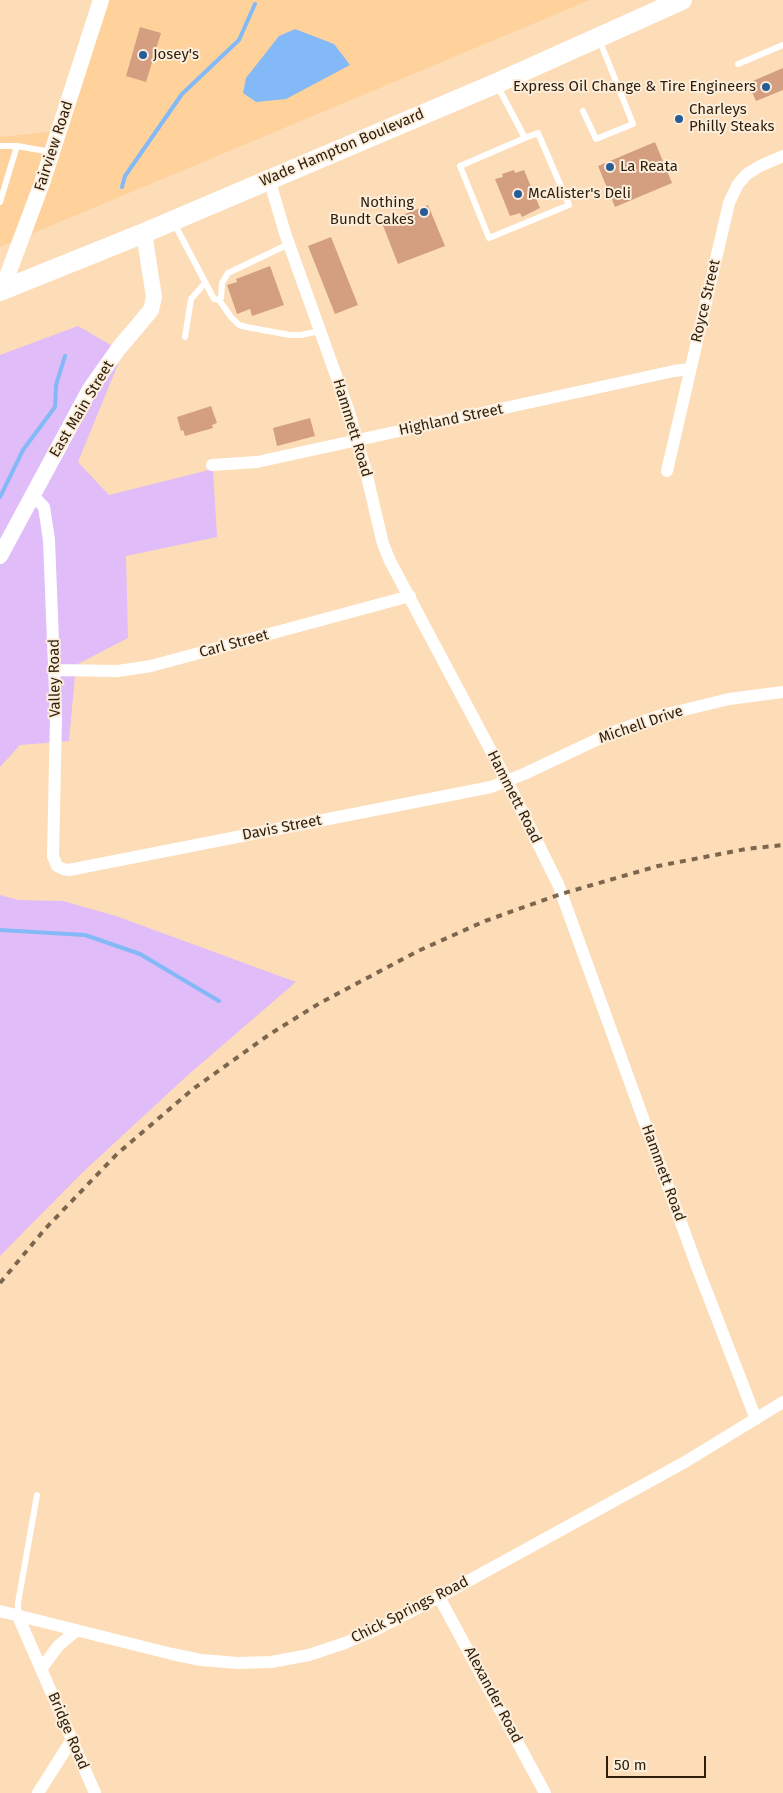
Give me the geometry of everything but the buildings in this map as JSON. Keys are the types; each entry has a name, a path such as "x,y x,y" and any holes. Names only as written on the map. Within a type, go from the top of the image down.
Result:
{"main road":[{"name":"Wade Hampton Boulevard","path":"1,292 496,83 682,0"}],"street":[{"name":"Fairview Road","path":"1,292 42,183 101,0"},
{"name":"Royce Street","path":"667,471 728,204 733,192 747,174 783,156"},
{"name":"Hammett Road","path":"269,179 289,244 348,409 383,544 507,781 558,884 696,1264 756,1419"},
{"name":"East Main Street","path":"0,556 90,389 119,348 150,310 154,297 144,233"},
{"name":"Highland Street","path":"212,465 257,462 690,369"},
{"name":"Valley Road","path":"33,495 44,507 49,540 56,670 52,856 57,866"},
{"name":"Carl Street","path":"56,670 118,671 150,666 410,596"},
{"name":"Michell Drive","path":"507,781 611,733 659,716 729,699 783,692"},
{"name":"Davis Street","path":"57,866 69,870 491,787 507,781"},
{"name":"Chick Springs Road","path":"0,1611 201,1660 238,1663 271,1662 309,1655 345,1643 377,1629 440,1597 685,1462 783,1402"},
{"name":"Alexander Road","path":"440,1597 545,1793"},
{"name":"Bridge Road","path":"18,1616 95,1793"},
{"path":"42,1668 58,1646 76,1631"},
{"path":"38,1793 71,1741"}],"lane":[{"path":"583,111 596,139 633,124 599,37"},
{"path":"738,64 783,44"},
{"path":"496,83 525,138"},
{"path":"538,133 570,205 489,238 460,166 525,138 538,133"},
{"path":"0,146 17,146 52,153"},
{"path":"0,202 17,146"},
{"path":"173,221 214,299 219,300 239,325 290,336 301,336 320,331"},
{"path":"219,300 221,298 222,282 228,273 289,244"},
{"path":"185,337 191,299 205,283"},
{"path":"18,1616 18,1603 37,1494"}],"shaded area":[{"path":"109,0 590,0 0,247 0,137 65,130"},
{"path":"78,326 123,352 78,462 109,495 213,469 217,537 126,556 128,638 76,665 69,741 20,745 0,767 0,355"},
{"path":"0,895 18,900 63,901 116,916 296,982 188,1075 83,1172 0,1256"}],"water":[{"path":"295,29 334,44 350,65 286,99 256,102 243,93 246,78 279,36"}],"waterway":[{"path":"122,187 125,176 182,94 239,40 255,4"},
{"path":"0,497 23,450 55,407 56,385 65,356"},
{"path":"0,930 85,935 140,954 219,1001"}],"railway":[{"path":"0,1283 45,1229 117,1154 193,1089 270,1034 320,1003 418,951 485,921 561,894 658,866 746,849 783,845"}],"place":[{"name":"Josey's","path":"143,55"},
{"name":"Express Oil Change & Tire Engineers","path":"766,87"},
{"name":"Charleys Philly Steaks","path":"679,119"},
{"name":"La Reata","path":"610,167"},
{"name":"McAlister's Deli","path":"518,194"},
{"name":"Nothing Bundt Cakes","path":"424,212"}]}
